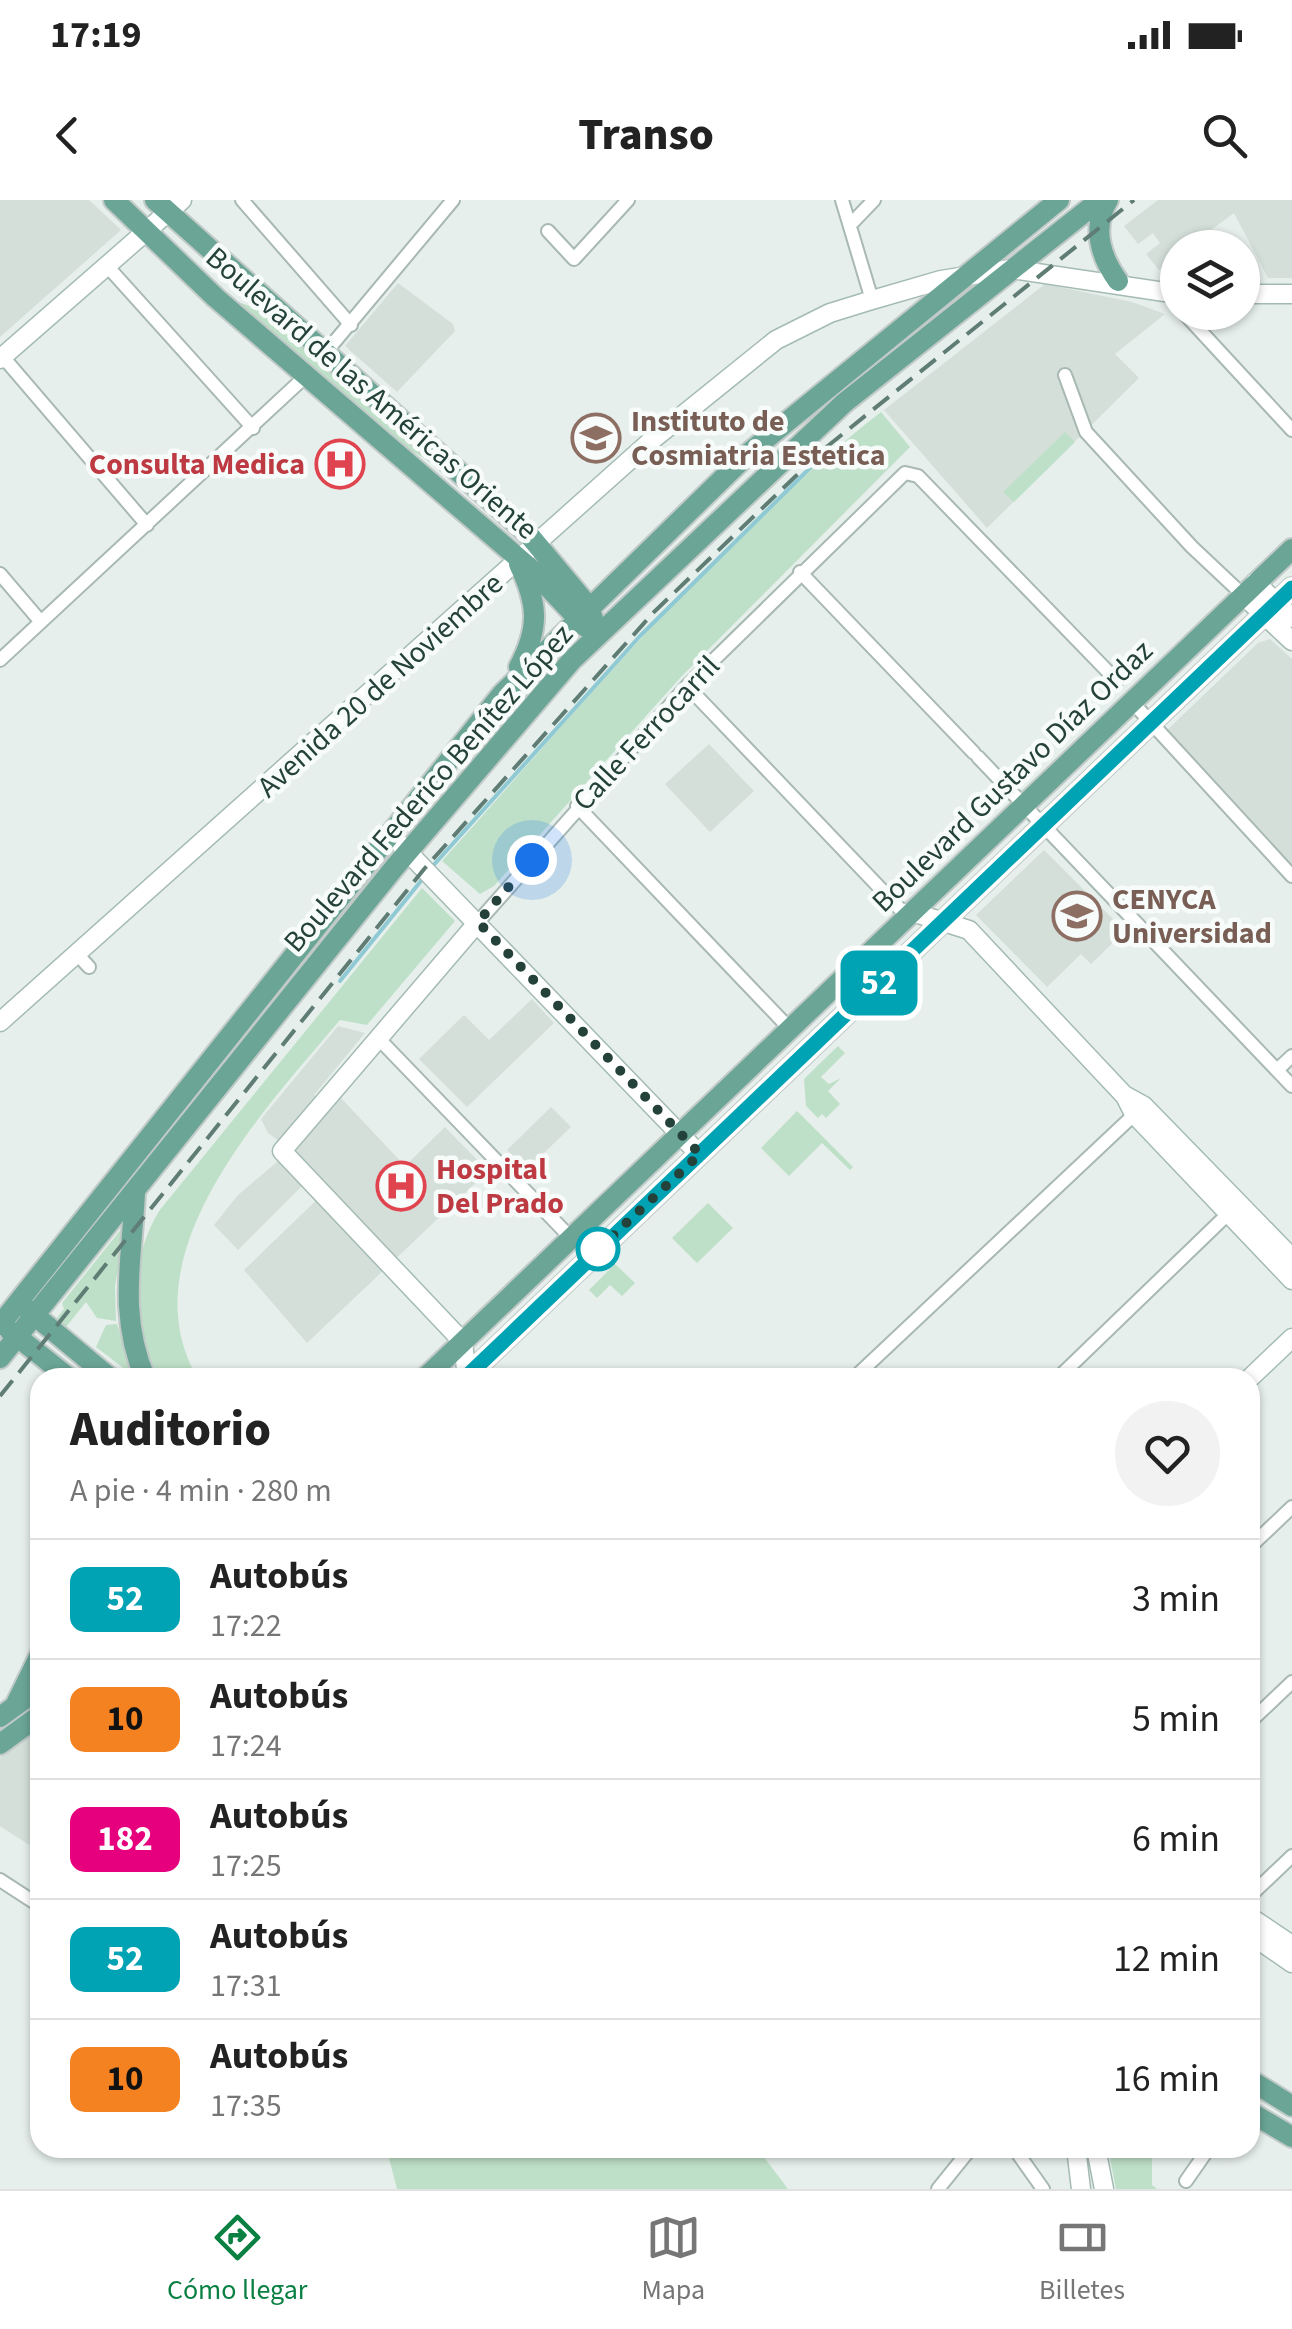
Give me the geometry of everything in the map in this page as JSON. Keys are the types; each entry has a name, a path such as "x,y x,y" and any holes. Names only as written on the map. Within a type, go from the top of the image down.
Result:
{"main road":[{"name":"Boulevard de las Américas Oriente","path":"114,200 216,298 586,618"},
{"name":"Boulevard Federico Benítez López","path":"0,1358 18,1337 26,1309 502,694 586,618 750,452 978,274 1059,200"},
{"name":"Boulevard Federico Benítez López","path":"1,1324 26,1309 135,1192 408,851 572,660 844,403 1100,200"},
{"path":"1108,200 1100,216 1099,234 1108,268 1118,282"},
{"name":"Boulevard de las Américas Oriente","path":"169,204 538,545 586,618"},
{"name":"Boulevard Gustavo Díaz Ordaz","path":"436,1368 1292,548"},
{"path":"502,694 530,646 538,614 518,562"},
{"name":"Boulevard Gustavo Díaz Ordaz","path":"475,1368 1152,723 1282,605"},
{"path":"572,660 586,618 614,620"},
{"path":"135,1192 126,1312 142,1368"},
{"path":"26,1309 98,1368"},
{"path":"1,1324 57,1368"},
{"path":"7,1711 30,1672"},
{"path":"7,1711 30,1695"},
{"path":"0,1744 30,1722"},
{"path":"1260,2086 1292,2106"},
{"path":"1260,2118 1292,2137"}],"street":[{"path":"242,200 351,324"},
{"path":"326,352 452,200"},
{"path":"548,232 574,259 628,200"},
{"path":"842,200 872,300"},
{"path":"850,225 874,200"},
{"path":"147,525 1,358 147,232 169,204"},
{"path":"108,267 253,428"},
{"name":"Avenida 20 de Noviembre","path":"0,1022 83,961 518,562 749,358 799,327 872,300 978,274 1012,270 1118,282 1160,294"},
{"path":"1260,294 1292,294"},
{"path":"1200,330 1292,430"},
{"path":"0,660 308,374"},
{"path":"1065,375 1086,432 1192,547 1249,589 1282,605 1292,641"},
{"name":"Calle Ferrocarril","path":"463,1342 282,1151 578,806 687,686 900,476 913,472 1117,681"},
{"path":"800,572 1292,1086"},
{"path":"0,574 42,622"},
{"path":"687,686 900,909 969,930 1233,1209 1292,1280"},
{"path":"1133,703 1292,876"},
{"path":"578,806 789,1028"},
{"path":"390,834 700,1154"},
{"path":"378,1038 570,1237"},
{"path":"1278,1070 1292,1056"},
{"path":"865,1368 1139,1110"},
{"path":"1233,1209 1292,1258"},
{"path":"1068,1368 1233,1209"},
{"path":"1260,1368 1292,1338"},
{"path":"463,1342 465,1368"},
{"path":"1260,1537 1292,1507"},
{"path":"1260,1712 1292,1682"},
{"path":"1260,1886 1292,1856"},
{"path":"0,1880 30,1900"},
{"path":"1260,1924 1292,1946"},
{"path":"1260,1941 1292,1963"},
{"path":"938,2189 963,2158"},
{"path":"1021,2158 1042,2189"},
{"path":"1077,2158 1081,2189"},
{"path":"1098,2158 1104,2189"},
{"path":"1186,2181 1202,2158"}],"shaded area":[{"path":"0,200 89,200 121,230 0,337"},
{"path":"1158,200 1292,200 1292,278 1268,278 1260,263 1260,230 1243,230 1234,213 1211,230 1160,230 1160,243 1153,233 1138,244 1124,226"},
{"path":"1160,243 1160,269 1159,270 1146,254"},
{"path":"398,283 453,324 455,331 397,392 345,346"},
{"path":"1045,284 1132,302 1160,312 1160,318 1115,354 1139,378 987,528 884,410"},
{"path":"1270,639 1292,659 1292,867 1166,731 1258,643"},
{"path":"709,744 754,791 710,832 665,784"},
{"path":"1044,850 1125,931 1091,964 1081,954 1047,987 976,915"},
{"path":"532,999 554,1023 467,1107 419,1059 464,1015 489,1040"},
{"name":"Hospital Del Prado","path":"338,1026 365,1033 314,1095 332,1107 341,1098 405,1166 445,1127 488,1171 307,1343 244,1270 330,1187 315,1173 238,1250 214,1225 238,1195 291,1150 268,1133 261,1119"},
{"path":"551,1107 571,1127 526,1170 507,1150"},
{"path":"30,1735 30,1846 0,1826 0,1757"}],"green space":[{"path":"235,301 259,309 442,469 405,447"},
{"path":"881,412 910,447 680,678 494,886 480,894 442,861 707,569 763,514"},
{"path":"1065,432 1075,442 1014,502 1003,492"},
{"path":"422,888 455,921 367,1025 340,1020 276,1096 214,1185 192,1233 179,1282 180,1330 194,1368 149,1368 141,1335 138,1273 159,1211"},
{"path":"838,1046 845,1053 821,1077 829,1084 841,1078 828,1091 840,1104 826,1118 822,1114 818,1118 806,1106 804,1079"},
{"path":"797,1111 853,1167 850,1170 822,1143 789,1176 761,1148"},
{"path":"708,1203 733,1228 697,1263 672,1238"},
{"path":"126,1223 115,1286 116,1321 97,1318 86,1302 66,1327 56,1319 64,1309 62,1303"},
{"path":"615,1264 635,1283 622,1296 610,1285 597,1298 589,1290"},
{"path":"117,1324 132,1368 123,1368 96,1347 106,1325"},
{"path":"389,2158 765,2158 788,2189 397,2189"},
{"path":"1110,2158 1152,2158 1152,2185 1157,2189 1116,2189"}],"waterway":[{"path":"431,868 640,636 819,459"},
{"path":"340,981 425,876"}],"railway":[{"path":"0,1396 425,868 654,612 824,449 1134,200"}],"bus line":[{"name":"52","path":"475,1368 1292,588"}],"place":[{"name":"Instituto de Cosmiatria Estetica","path":"596,438"},
{"name":"Consulta Medica","path":"340,464"},
{"name":"CENYCA Universidad","path":"1077,916"},
{"name":"Hospital Del Prado","path":"401,1186"}],"route":[{"path":"532,860 478,922 700,1154 589,1258 598,1249"}]}
